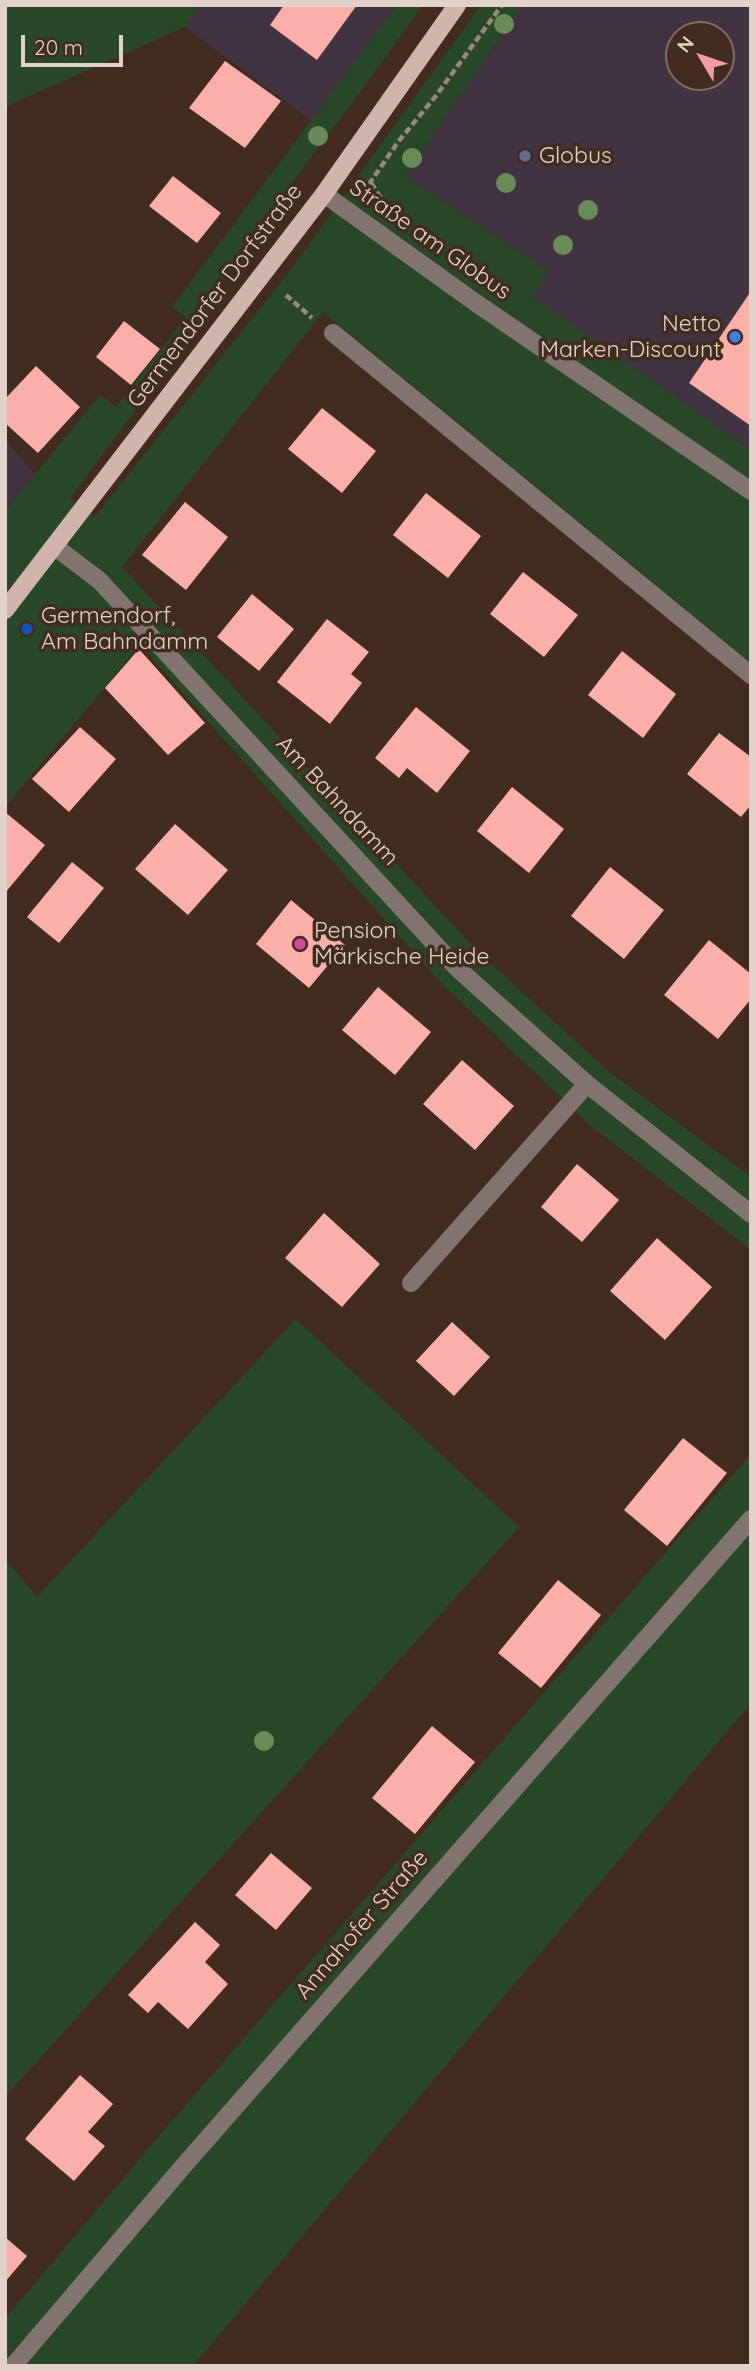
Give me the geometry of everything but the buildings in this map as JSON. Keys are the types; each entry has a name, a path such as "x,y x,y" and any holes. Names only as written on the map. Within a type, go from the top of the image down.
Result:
{"main road":[{"name":"Germendorfer Dorfstraße","path":"5,610 324,194 457,5"}],"street":[{"name":"Straße am Globus","path":"324,194 476,303 751,491"},
{"path":"332,333 751,675"},
{"name":"Am Bahndamm","path":"54,547 100,581 458,969 587,1084 751,1214"},
{"path":"411,1283 587,1084"},
{"name":"Annahofer Straße","path":"13,2366 186,2162 751,1519"}],"path":[{"path":"348,213 502,5"},
{"path":"286,295 332,333"}],"shaded area":[{"path":"201,5 397,5 312,121 185,27"},
{"path":"522,5 751,5 751,450 531,296 549,271 406,176"},
{"path":"5,439 35,474 5,511"}],"green space":[{"path":"5,5 201,5 185,27 5,107"},
{"path":"397,5 423,5 242,249 202,321 70,498 95,517 289,272 481,5 522,5 406,176 549,271 532,296 751,450 751,663 323,312 122,567 476,950 608,1071 751,1177 751,1250 591,1126 441,983 140,645 5,807 5,511 100,395 116,407 186,317 172,307"},
{"path":"296,1319 519,1527 5,2097 5,1559 37,1597"},
{"path":"751,1454 751,1703 193,2366 5,2366 5,2319 159,2136"}],"place":[{"name":"Globus","path":"525,156"},
{"name":"Netto Marken-Discount","path":"735,337"},
{"name":"Germendorf, Am Bahndamm","path":"27,629"},
{"name":"Pension Märkische Heide","path":"300,944"}]}
